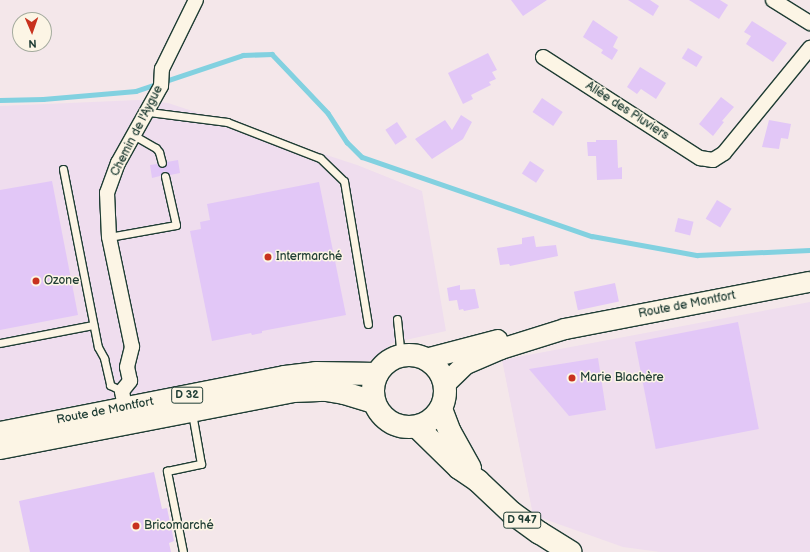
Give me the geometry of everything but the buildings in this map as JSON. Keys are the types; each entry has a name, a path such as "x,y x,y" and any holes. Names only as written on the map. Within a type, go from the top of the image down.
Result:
{"main road":[{"name":"Route de Montfort","path":"445,384 466,364 501,349 565,329 810,282"},
{"name":"Route de Montfort","path":"426,358 533,331 565,329"},
{"path":"401,355 426,358 435,365 442,374 445,384 445,397 441,410 426,423 417,427 399,426 391,423 378,411 374,402 373,388 377,374 391,359 401,355"},
{"name":"Route de Montfort","path":"0,433 124,399 285,376 316,373 377,374"},
{"name":"Route de Montfort","path":"0,448 293,391 326,390 344,393 374,402"},
{"name":"D 947","path":"441,410 460,452 478,481"},
{"name":"D 947","path":"417,427 459,468 478,481 512,513 571,552"}],"street":[{"name":"Chemin de l'Aygue","path":"124,399 130,381 127,367 132,347 109,237 107,193 118,163 148,112 161,86 162,69 196,0"},
{"path":"773,0 810,23"},
{"name":"Allée des Pluviers","path":"543,57 700,158 713,160 724,153 810,48"}],"lane":[{"path":"148,112 227,122 320,158 344,181 368,324"},
{"path":"134,136 156,148 159,152 162,163"},
{"path":"63,169 98,347 104,358 110,385 124,399"},
{"path":"109,237 176,225 164,176"},
{"path":"397,319 401,355"},
{"path":"0,343 94,325"},
{"path":"183,552 167,471 201,464 192,410"}],"shaded area":[{"path":"138,100 168,103 357,165 422,191 446,331 392,343 378,357 361,364 305,365 98,401 0,420 0,106"},
{"path":"810,302 810,552 660,552 623,547 533,515 502,360"}],"waterway":[{"path":"0,100 43,99 136,91 243,55 272,54 328,113 347,142 362,157 592,236 697,255 810,250"}],"place":[{"name":"Intermarché","path":"268,257"},
{"name":"Ozone","path":"36,281"},
{"name":"Marie Blachère","path":"572,378"},
{"name":"Bricomarché","path":"136,526"}]}
